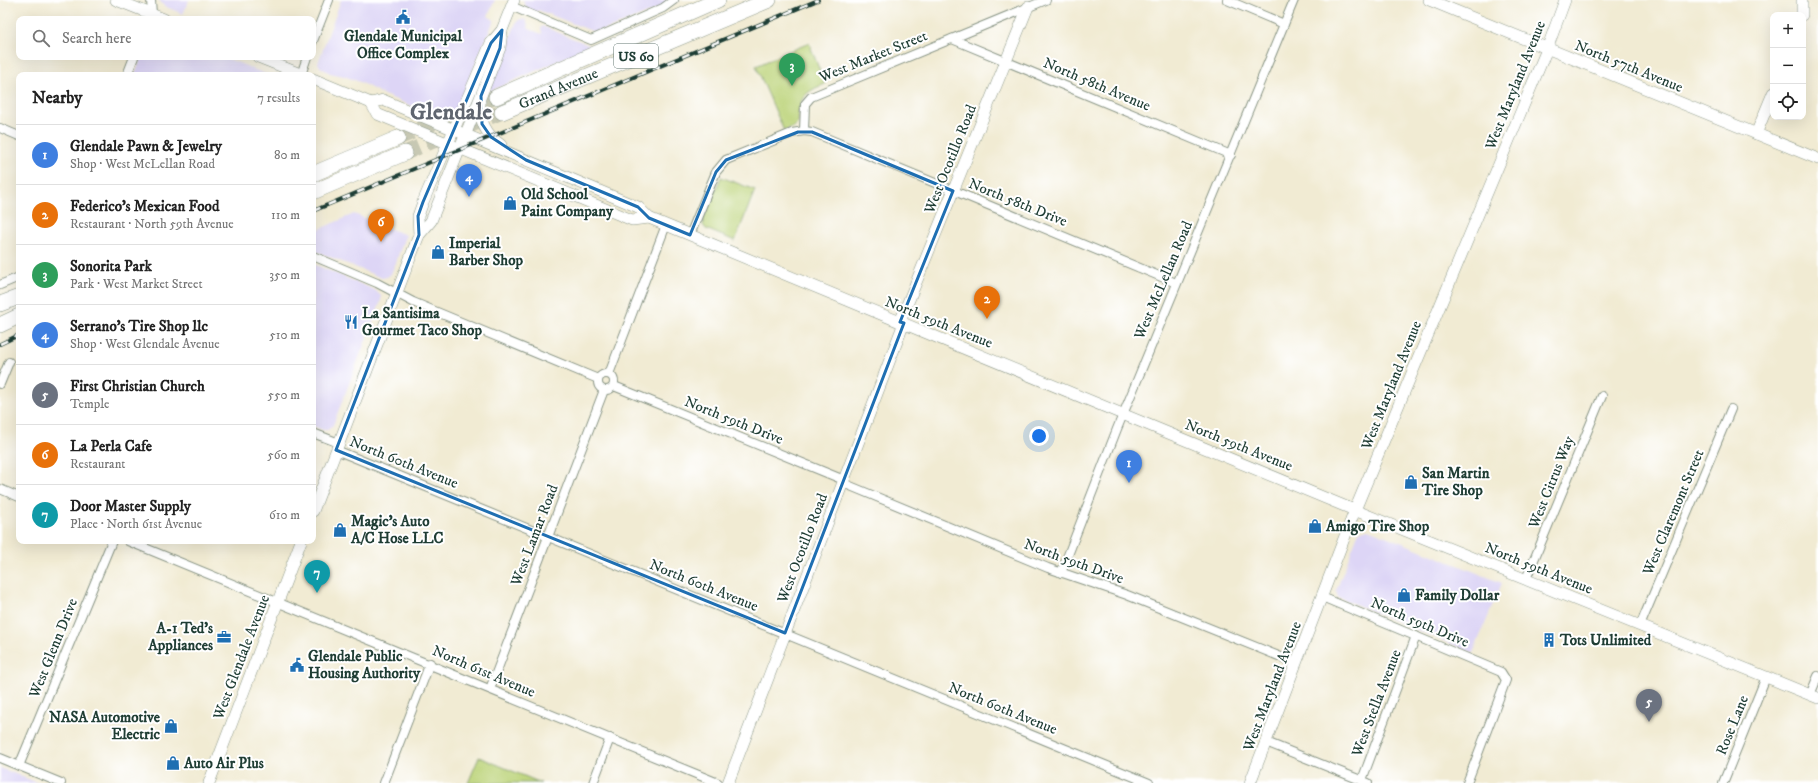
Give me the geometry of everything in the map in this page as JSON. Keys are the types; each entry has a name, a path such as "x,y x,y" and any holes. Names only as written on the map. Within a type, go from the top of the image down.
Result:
{"highway":[{"name":"Grand Avenue","path":"496,97 718,0"},
{"name":"Grand Avenue","path":"502,112 769,0"},
{"path":"316,173 398,138"},
{"path":"316,191 405,153"},
{"path":"0,304 16,298"},
{"path":"0,324 16,317"}],"main road":[{"path":"116,0 149,16"},
{"name":"North 57th Avenue","path":"1429,0 1818,159"},
{"name":"West Maryland Avenue","path":"1250,783 1355,510 1547,49 1565,0"},
{"path":"1802,0 1802,12"},
{"path":"316,503 419,234 431,221 500,48 502,30 513,3"},
{"name":"West Ocotillo Road","path":"728,783 844,481 902,322 953,191 1028,7"},
{"path":"419,234 418,216 491,43 502,30"},
{"path":"265,60 295,72"},
{"name":"North 59th Avenue","path":"316,80 371,103 383,100 638,206 649,218 1355,510 1814,697"},
{"path":"481,96 480,114 486,130 501,146 526,160"},
{"path":"1756,134 1770,100"},
{"name":"North 59th Avenue","path":"371,103 377,114 460,149 632,220 649,218"},
{"name":"West Glendale Avenue","path":"209,783 300,544"}],"street":[{"path":"151,0 151,16"},
{"path":"316,33 329,0"},
{"path":"513,3 591,40 663,8 674,0"},
{"name":"West Market Street","path":"804,131 805,104 811,97 1046,0"},
{"path":"1227,0 1284,24"},
{"name":"West McLellan Road","path":"1061,573 1176,283 1231,155 1294,0"},
{"name":"North 58th Avenue","path":"952,39 1231,155"},
{"path":"128,72 133,60"},
{"path":"303,72 306,60"},
{"path":"0,128 16,135"},
{"path":"690,235 716,172 726,160 792,134 804,131"},
{"name":"North 58th Drive","path":"804,131 812,132 1176,283"},
{"path":"609,374 666,225"},
{"path":"316,257 377,283 413,302 598,379"},
{"path":"0,285 16,278"},
{"path":"0,384 9,362"},
{"path":"609,374 614,378 614,386 608,390 604,390 599,386 598,379 602,375 609,374"},
{"name":"North 59th Drive","path":"614,386 1061,573 1127,595 1296,663"},
{"name":"West Lamar Road","path":"490,689 604,390"},
{"name":"West Citrus Way","path":"1526,579 1602,396"},
{"name":"West Claremont Street","path":"1640,626 1731,409"},
{"name":"North 60th Avenue","path":"316,435 337,446 548,537 786,633 1149,783"},
{"path":"0,489 16,496"},
{"name":"West Glenn Drive","path":"19,766 111,544"},
{"name":"North 61st Avenue","path":"135,544 718,783"},
{"name":"North 59th Drive","path":"1322,597 1505,675 1506,680 1467,783"},
{"name":"West Stella Avenue","path":"1365,782 1416,636"},
{"path":"384,783 430,664"},
{"path":"1814,697 1818,676"},
{"name":"Rose Lane","path":"1723,783 1766,677"},
{"path":"593,783 610,738"},
{"path":"1266,742 1365,782"},
{"path":"0,758 61,783"}],"highlighted area":[{"path":"502,30 500,48 481,96 482,124 491,137 526,160 638,207 649,218 690,235 716,172 726,160 798,132 812,132 953,191 900,322 904,323 785,633 336,450 419,235 418,216 423,202 491,43"}],"shaded area":[{"path":"159,0 189,0 183,14 164,6"},
{"name":"Glendale Municipal Office Complex","path":"341,0 495,0 488,16 494,20 455,114 450,117 442,118 384,95 362,83 344,76 330,73 320,67 318,63"},
{"path":"523,0 681,0 597,33 538,10 536,13 531,11 525,6"},
{"path":"520,19 526,20 529,29 542,34 542,26 592,46 488,92 516,23"},
{"path":"140,60 231,60 261,72 136,72"},
{"path":"354,214 406,235 391,274 382,278 316,251 316,231"},
{"path":"316,265 375,290 381,296 381,301 333,425 328,430 316,427"},
{"path":"1368,529 1502,583 1473,653 1338,597 1336,591 1358,534 1361,531"},
{"path":"0,768 38,783 0,783"}],"green space":[{"path":"809,43 825,84 811,90 804,96 800,105 797,125 784,131 756,66"},
{"path":"721,177 755,190 735,241 706,229 703,225 704,218"},
{"path":"479,757 541,783 468,783"}],"tunnel":[{"path":"398,138 496,97"},
{"path":"405,153 502,112"}],"railway":[{"path":"316,210 818,0"},
{"path":"0,344 16,336"}],"place":[{"name":"Glendale Municipal Office Complex","path":"403,17"},
{"name":"Sonorita Park","path":"792,86"},
{"name":"Serrano's Tire Shop llc","path":"469,197"},
{"name":"Old School Paint Company","path":"510,203"},
{"name":"La Perla Cafe","path":"381,242"},
{"name":"Imperial Barber Shop","path":"438,252"},
{"name":"Federico's Mexican Food","path":"987,319"},
{"name":"La Santisima Gourmet Taco Shop","path":"351,322"},
{"name":"San Martin Tire Shop","path":"1411,482"},
{"name":"Glendale Pawn & Jewelry","path":"1129,483"},
{"name":"Amigo Tire Shop","path":"1315,526"},
{"name":"Magic's Auto A/C Hose LLC","path":"340,530"},
{"name":"Door Master Supply","path":"317,593"},
{"name":"Family Dollar","path":"1404,595"},
{"name":"A-1 Ted's Appliances","path":"224,637"},
{"name":"Tots Unlimited","path":"1549,640"},
{"name":"Glendale Public Housing Authority","path":"297,665"},
{"name":"First Christian Church","path":"1649,722"},
{"name":"NASA Automotive Electric","path":"171,726"},
{"name":"Auto Air Plus","path":"173,763"}],"district":[{"name":"Glendale","path":"451,111"}]}
